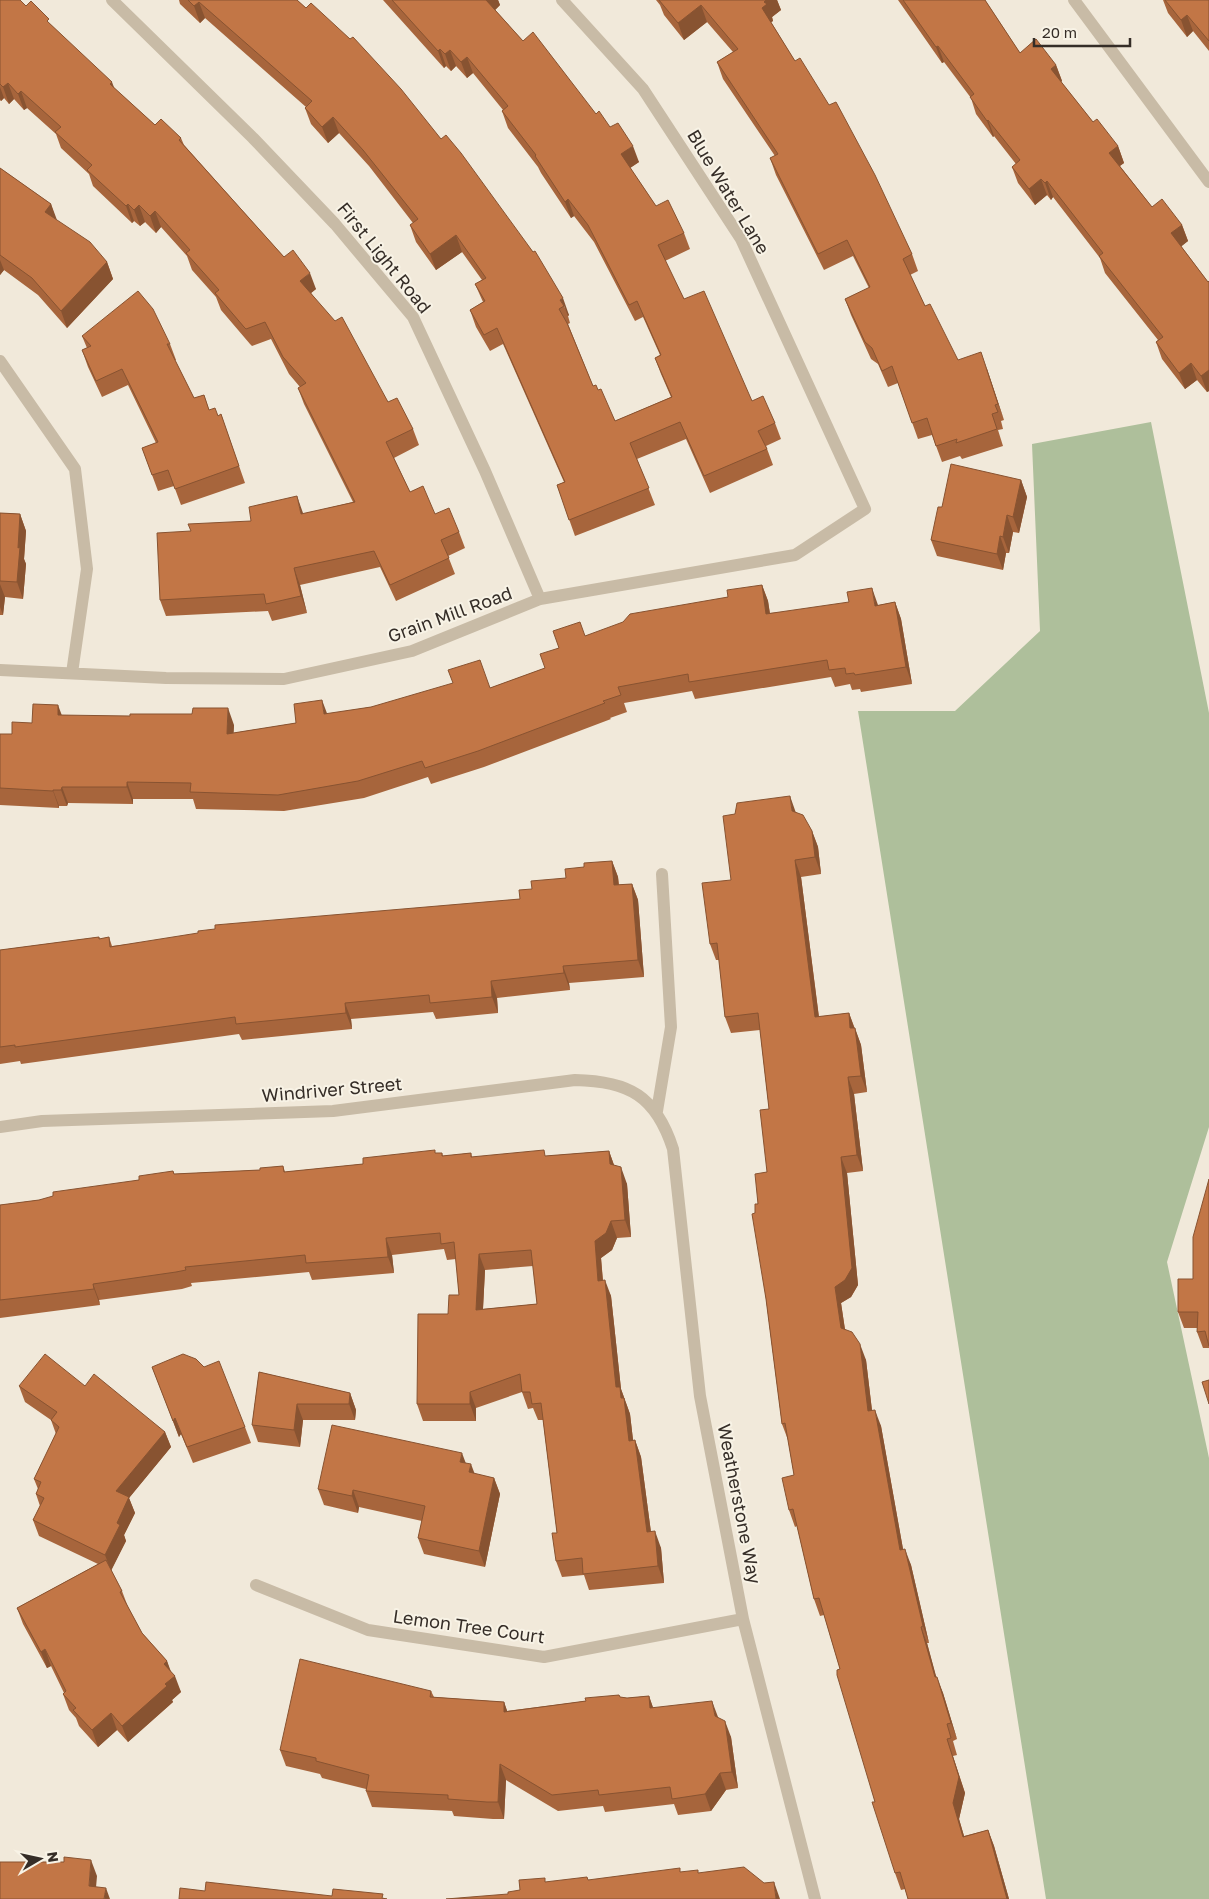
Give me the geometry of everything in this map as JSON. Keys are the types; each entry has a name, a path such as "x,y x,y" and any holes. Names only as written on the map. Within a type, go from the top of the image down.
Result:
{"street":[{"name":"First Light Road","path":"112,0 253,138 328,217 413,317 485,471 540,599"},
{"name":"Blue Water Lane","path":"562,0 643,89 741,239 865,509"},
{"path":"1074,0 1209,182"},
{"path":"0,361 75,469 87,569 72,673"},
{"name":"Grain Mill Road","path":"0,670 166,678 284,679 412,651 540,599 795,555 865,509"},
{"path":"656,1111 671,1027 662,874"},
{"name":"Windriver Street","path":"0,1127 42,1121 332,1111 575,1080 610,1083 629,1090 656,1111"},
{"name":"Weatherstone Way","path":"656,1111 666,1129 673,1149 700,1396 743,1619 815,1899"},
{"name":"Lemon Tree Court","path":"256,1585 368,1630 544,1657 743,1619"}],"green space":[{"path":"1151,422 1209,713 1209,1127 1167,1262 1209,1458 1209,1899 1046,1899 858,711 955,711 1040,631 1032,444"}],"building":[{"path":"0,0 20,0 26,6 31,1 49,19 47,21 112,82 110,84 155,125 161,119 181,138 179,140 284,257 293,250 310,273 300,281 335,321 342,317 388,402 397,398 413,429 386,442 410,492 423,486 435,514 449,508 459,532 441,540 449,558 390,585 374,551 294,568 301,596 266,604 264,594 160,600 157,533 191,531 188,524 251,521 249,507 297,496 301,514 355,502 298,388 306,383 283,357 265,322 246,329 215,293 219,290 186,253 190,250 155,211 150,216 139,205 134,210 128,204 126,206 87,170 92,165 55,132 61,127 21,91 18,94 8,83 3,87 0,84"},
{"path":"188,0 297,0 306,8 311,3 350,39 353,37 401,89 441,139 446,135 533,252 535,251 563,298 560,300 564,306 559,309 567,323 593,386 596,385 598,390 601,389 615,421 672,397 655,358 661,355 637,301 629,305 588,225 568,199 565,202 536,155 502,111 508,106 467,57 461,62 450,50 445,54 440,49 438,51 392,0 486,0 523,41 533,32 596,114 599,111 610,127 618,123 633,146 621,154 656,206 668,200 684,233 658,245 684,299 704,291 752,401 763,396 775,423 758,431 767,449 704,476 680,422 630,443 649,488 569,520 557,485 565,482 497,328 484,335 470,310 485,301 475,284 486,278 456,235 430,254 410,225 418,219 363,150 333,117 322,127 305,108 312,101 199,2 194,6"},
{"path":"659,0 766,0 764,2 767,4 762,8 795,61 800,58 829,105 836,102 875,175 912,254 903,259 925,306 930,304 958,360 981,352 998,404 995,405 998,412 992,414 997,429 956,443 957,439 936,446 927,418 912,423 892,366 882,371 872,348 865,342 845,299 870,287 847,240 818,254 770,158 778,154 717,62 738,49 701,5 678,23"},
{"path":"903,0 985,0 1020,53 1036,39 1056,65 1051,69 1093,122 1097,119 1118,146 1109,153 1152,207 1162,199 1182,225 1171,233 1209,281 1209,370 1201,376 1191,363 1179,373 1156,342 1163,337 1099,256 1103,253 1047,181 1045,183 1041,179 1029,189 1012,167 1020,160 987,121 970,97 974,94 938,46 936,47"},
{"path":"1165,0 1209,0 1209,41 1187,15 1181,20"},
{"path":"0,168 51,204 45,212 90,242 107,262 61,311 32,278 0,255"},
{"path":"138,291 153,309 170,344 167,344 194,398 204,395 209,410 215,408 218,416 221,414 239,466 175,489 168,470 152,475 142,448 158,442 122,369 96,381 82,350 91,346 82,336"},
{"path":"951,464 1021,480 1013,517 1007,515 1003,537 1000,536 997,554 931,540 938,507 942,507"},
{"path":"0,513 20,514 17,582 0,581"},
{"path":"762,585 766,614 849,602 847,592 872,588 875,606 895,602 906,667 855,675 854,673 846,674 845,668 829,670 827,660 689,682 688,674 618,687 621,695 603,701 605,703 478,751 425,768 422,761 358,781 278,795 190,792 191,783 127,782 127,787 62,787 61,790 53,791 0,788 0,734 12,734 12,722 32,723 33,704 58,705 58,715 130,716 130,714 192,714 193,708 228,708 227,734 296,723 294,704 322,700 324,714 371,707 453,683 448,670 480,660 490,688 545,668 540,654 559,648 553,631 580,622 585,636 623,622 630,614 728,597 727,590"},
{"path":"790,796 792,811 803,815 812,831 815,857 795,860 815,1017 849,1013 850,1028 855,1028 861,1076 848,1077 857,1155 841,1157 852,1268 845,1280 835,1287 841,1328 852,1332 860,1344 868,1411 875,1410 900,1550 905,1549 923,1626 921,1627 935,1677 937,1677 951,1723 947,1724 951,1738 947,1739 959,1777 953,1803 963,1837 988,1830 1007,1899 908,1899 900,1872 895,1873 872,1802 875,1802 837,1675 837,1670 840,1669 819,1598 814,1599 793,1509 789,1510 782,1478 794,1475 785,1423 782,1424 766,1299 752,1214 755,1213 755,1204 758,1204 755,1174 767,1172 760,1110 769,1109 758,1013 725,1017 717,943 710,944 702,883 731,880 723,816 735,814 737,803"},
{"path":"612,861 614,885 632,884 638,960 563,966 564,973 491,981 492,997 430,1003 429,995 345,1003 346,1013 236,1024 235,1017 15,1047 15,1045 0,1047 0,950 99,937 99,939 109,937 110,947 198,933 198,931 215,929 215,925 520,899 519,890 532,889 531,881 566,878 565,869 584,867 584,863"},
{"path":"435,1150 435,1153 442,1153 442,1156 471,1153 471,1157 544,1150 545,1156 609,1151 610,1164 621,1167 625,1220 611,1221 606,1233 595,1241 598,1281 605,1280 616,1387 620,1387 621,1398 624,1398 629,1441 635,1440 647,1532 655,1531 658,1566 583,1574 582,1558 556,1561 552,1533 557,1533 541,1403 532,1404 530,1392 522,1392 520,1374 470,1392 470,1404 417,1404 418,1314 448,1314 449,1295 459,1295 454,1242 441,1244 440,1233 386,1238 388,1257 306,1263 305,1255 185,1267 186,1270 176,1272 93,1284 94,1289 0,1300 0,1205 39,1200 53,1196 53,1192 139,1180 139,1176 173,1171 174,1174 260,1170 260,1168 283,1166 284,1172 363,1164 363,1158","holes":["531,1250 537,1304 476,1310 479,1254"]},
{"path":"1209,1179 1209,1346 1205,1331 1197,1332 1198,1312 1178,1312 1178,1279 1193,1279 1193,1237"},
{"path":"45,1354 85,1386 94,1374 165,1432 116,1491 129,1497 117,1523 120,1525 105,1555 33,1520 44,1498 36,1494 41,1482 34,1479 59,1427 51,1420 57,1412 19,1386"},
{"path":"183,1354 196,1359 204,1367 219,1361 245,1427 187,1447 175,1418 173,1421 152,1367"},
{"path":"259,1372 350,1393 349,1404 297,1404 294,1430 252,1425"},
{"path":"1209,1380 1209,1404 1202,1382"},
{"path":"332,1425 462,1453 460,1462 471,1464 469,1472 494,1478 479,1551 418,1538 425,1506 353,1490 352,1496 318,1489"},
{"path":"106,1560 122,1591 120,1592 142,1633 167,1661 164,1664 175,1676 165,1684 167,1686 122,1726 111,1713 92,1730 73,1710 76,1708 63,1694 66,1691 45,1649 41,1652 17,1608"},
{"path":"300,1659 431,1691 430,1697 504,1702 504,1712 586,1701 585,1698 619,1695 620,1697 627,1698 649,1696 650,1708 712,1701 715,1716 725,1721 732,1772 720,1773 705,1794 672,1799 670,1787 599,1795 598,1790 552,1795 500,1764 498,1802 448,1799 448,1795 366,1791 369,1775 316,1761 316,1758 280,1750"},
{"path":"64,1857 91,1860 89,1886 106,1888 104,1899 0,1899 0,1862 64,1862"},
{"path":"744,1867 764,1883 774,1882 776,1899 446,1899 508,1894 508,1892 520,1890 519,1880 545,1878 545,1882 587,1877 588,1880 680,1868 680,1872 698,1870 698,1873"},
{"path":"206,1882 332,1896 333,1889 383,1894 382,1898 387,1899 179,1899 180,1888 205,1891"}]}
